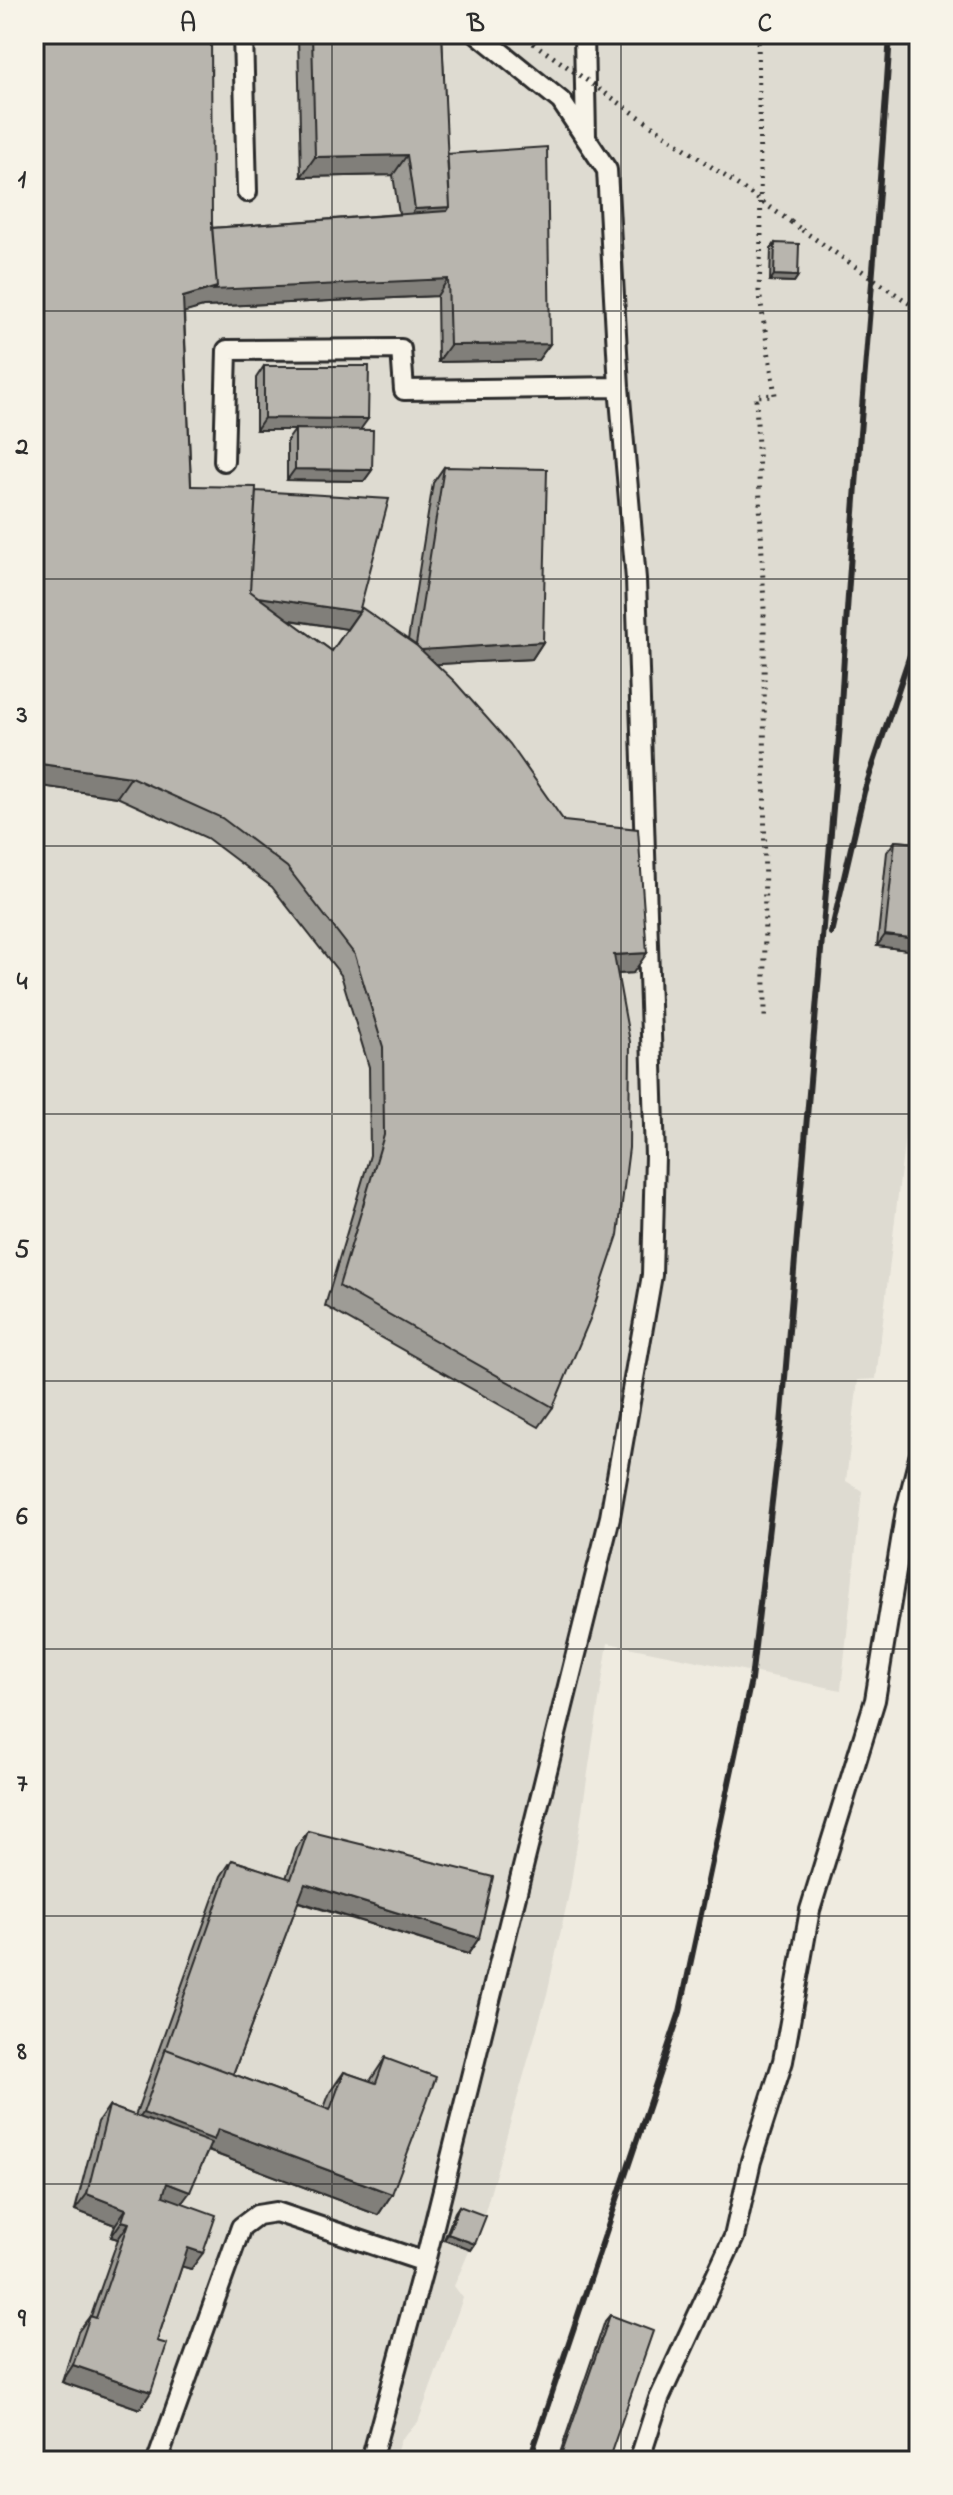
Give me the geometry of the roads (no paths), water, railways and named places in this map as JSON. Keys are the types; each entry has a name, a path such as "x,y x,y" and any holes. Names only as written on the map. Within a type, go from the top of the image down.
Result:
{"lane":[{"path":"243,34 247,192"},
{"path":"371,2461 425,2262 610,1517 652,1275 655,1156 637,595 619,387 607,170 561,101 478,34"},
{"path":"584,34 586,137"},
{"path":"224,461 227,350 401,349 404,390 619,387"},
{"path":"639,2461 659,2399 734,2237 751,2161 783,2061 810,1910 875,1700 906,1510 919,1458"},
{"path":"157,2461 241,2227 257,2215 276,2212 425,2262"}],"railway":[{"path":"529,2461 680,2012 751,1680 781,1425 840,725 890,34"},
{"path":"831,933 864,792 919,628"}]}
